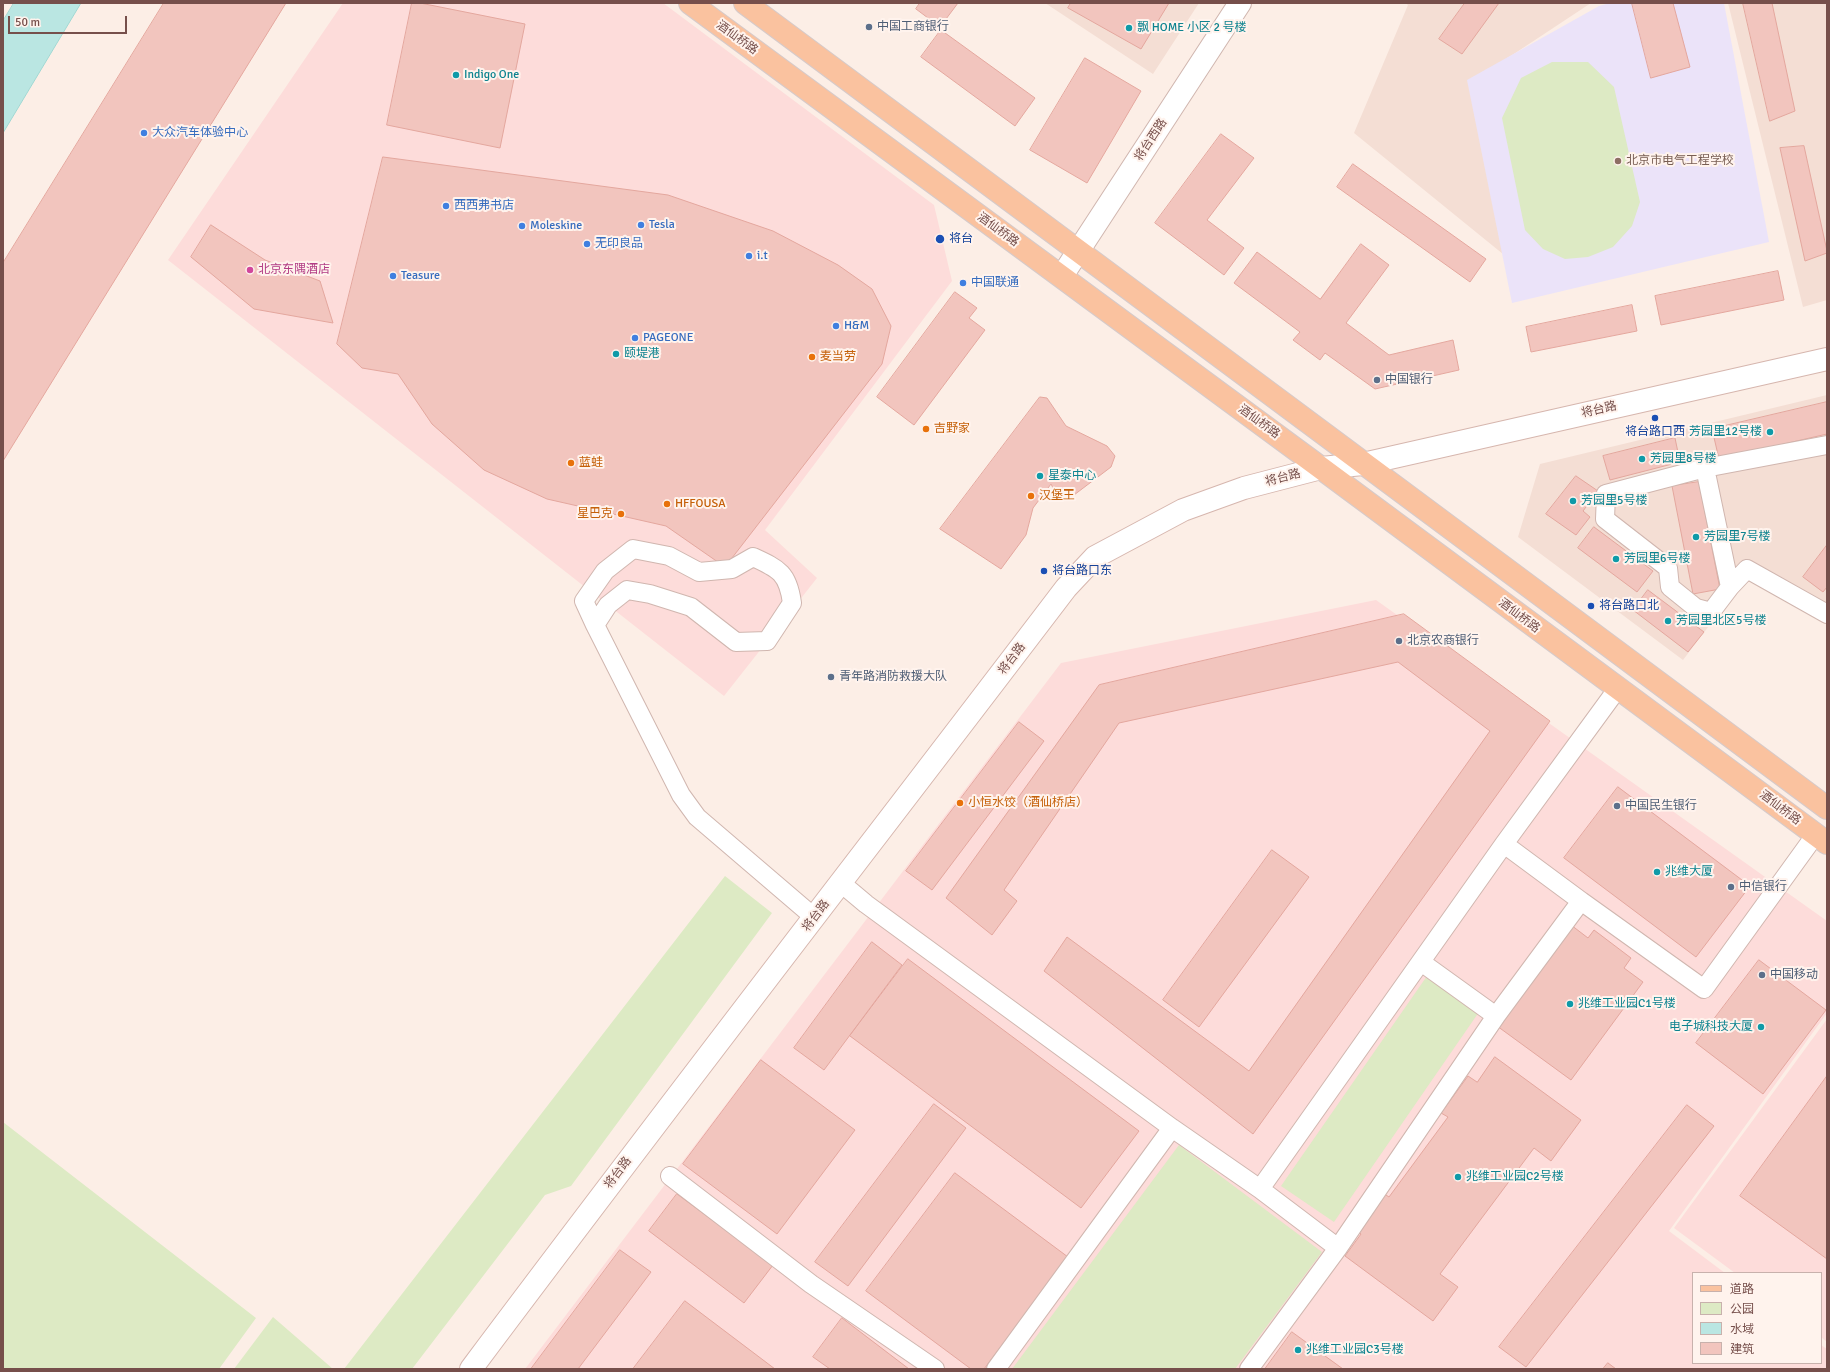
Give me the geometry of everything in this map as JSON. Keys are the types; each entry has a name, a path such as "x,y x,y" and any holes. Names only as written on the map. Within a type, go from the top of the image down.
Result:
{"main road":[{"name":"酒仙桥路","path":"690,3 1062,276 1821,839"},
{"path":"745,3 1078,253 1827,808"},
{"name":"将台西路","path":"1062,276 1240,3"},
{"name":"将台路","path":"470,1369 637,1147 815,918 1066,588 1095,557 1183,510 1244,488 1321,468 1362,464 1827,359"}],"street":[{"path":"1827,445 1705,468 1606,494 1605,519 1668,568 1670,587 1696,608 1711,612 1730,587 1747,569 1827,614"},
{"path":"1705,468 1730,587"},
{"path":"595,626 608,605 627,590 650,594 691,607 736,642 767,640 792,603 789,584 775,567 753,557 732,569 699,572 668,556 633,549 605,571 584,601 595,626 681,795 697,817 815,918"},
{"path":"1260,1189 1504,844 1618,688"},
{"path":"1504,844 1704,989 1821,839"},
{"path":"841,883 873,909 1172,1128 1260,1189 1338,1248"},
{"path":"1249,1369 1338,1248 1496,1016 1581,901"},
{"path":"1420,962 1496,1016"},
{"path":"996,1369 1172,1128"},
{"path":"670,1176 812,1284 935,1369"}],"shaded area":[{"name":"颐堤港","path":"343,3 663,3 934,205 952,281 765,530 817,578 724,696 168,260"},
{"path":"1045,3 1199,3 1153,74"},
{"path":"1405,3 1591,3 1479,77 1514,263 1354,133 1408,5"},
{"name":"北京市电气工程学校","path":"1610,3 1724,3 1769,242 1512,303 1467,80 1599,6"},
{"path":"1728,3 1827,3 1827,300 1803,307"},
{"path":"1827,395 1827,621 1753,568 1683,660 1518,537 1540,464"},
{"path":"1376,600 1827,921 1827,1013 1669,1231 1724,1272 1692,1272 1692,1364 1822,1364 1822,1346 1827,1349 1827,1369 525,1369 1061,663"},
{"path":"1827,1019 1827,1342 1822,1338 1822,1272 1734,1272 1674,1228"}],"green space":[{"path":"1552,62 1588,62 1614,87 1640,202 1632,226 1613,247 1588,257 1565,259 1543,249 1525,230 1502,118 1521,78"},
{"path":"725,876 772,913 571,1186 545,1195 412,1369 344,1369"},
{"path":"1427,976 1479,1012 1334,1222 1281,1186"},
{"path":"3,1122 256,1318 219,1369 3,1369"},
{"path":"1179,1145 1322,1252 1235,1369 1012,1369"},
{"path":"273,1317 333,1369 234,1369"}],"water":[{"path":"14,3 81,3 3,133 3,21"}],"building":[{"name":"大众汽车体验中心","path":"164,3 286,3 3,461 3,263"},
{"name":"Indigo One","path":"412,3 420,3 525,24 500,148 387,125"},
{"path":"920,3 958,3 940,27 916,9"},
{"name":"飘 HOME 小区 2 号楼","path":"1071,3 1169,3 1141,49 1068,8"},
{"path":"1465,3 1499,3 1462,54 1439,39"},
{"path":"1632,3 1673,3 1690,67 1651,78"},
{"path":"1743,3 1772,3 1795,111 1770,121"},
{"path":"941,30 1035,98 1015,126 921,57"},
{"path":"1085,58 1141,91 1087,183 1030,150"},
{"path":"1221,134 1254,158 1207,220 1244,248 1224,275 1155,223"},
{"path":"1804,146 1827,251 1827,253 1805,261 1780,148"},
{"name":"颐堤港","path":"383,157 668,195 773,231 838,265 872,289 891,326 882,364 725,567 666,526 547,499 484,470 432,424 398,374 362,368 337,344"},
{"path":"1353,164 1486,259 1470,282 1337,187"},
{"name":"北京东隅酒店","path":"211,225 265,260 320,281 333,323 254,309 191,257"},
{"path":"1361,244 1389,265 1346,323 1389,355 1453,340 1459,370 1375,389 1325,353 1320,360 1293,340 1300,332 1234,283 1257,252 1320,299"},
{"path":"1778,271 1784,300 1661,325 1655,296"},
{"path":"955,292 977,308 969,318 985,330 914,425 877,397"},
{"path":"1632,305 1637,331 1531,352 1526,327"},
{"name":"星泰中心","path":"1040,397 1047,398 1066,426 1107,446 1115,456 1111,467 1074,495 1064,496 1055,492 1051,484 1033,508 1026,535 1001,569 940,529"},
{"name":"芳园里12号楼","path":"1827,402 1827,434 1719,459 1712,429"},
{"name":"芳园里8号楼","path":"1675,438 1680,462 1610,480 1603,456"},
{"name":"芳园里5号楼","path":"1576,476 1598,491 1583,511 1590,517 1576,535 1546,514"},
{"name":"芳园里7号楼","path":"1699,482 1720,589 1693,594 1672,486"},
{"name":"芳园里6号楼","path":"1594,527 1653,571 1637,592 1578,548"},
{"path":"1827,545 1827,587 1823,592 1803,577"},
{"name":"芳园里北区5号楼","path":"1648,590 1704,632 1688,652 1633,610"},
{"path":"1404,614 1550,721 1253,1134 1044,971 1067,937 1249,1071 1490,731 1398,662 1119,723 1004,890 1017,901 992,935 946,898 1099,685"},
{"path":"1019,722 1044,741 932,890 906,871"},
{"name":"兆维大厦","path":"1618,787 1750,886 1696,957 1564,858"},
{"path":"1272,850 1309,877 1199,1027 1163,1000"},
{"name":"兆维工业园C1号楼","path":"1571,925 1588,938 1594,930 1631,958 1624,968 1643,982 1571,1080 1497,1026"},
{"path":"872,942 902,965 824,1070 794,1048"},
{"path":"908,959 1139,1131 1081,1208 850,1036"},
{"name":"电子城科技大厦","path":"1759,960 1826,1010 1763,1094 1696,1043"},
{"name":"兆维工业园C2号楼","path":"1495,1057 1581,1120 1551,1161 1534,1148 1440,1274 1458,1287 1433,1321 1345,1256 1361,1234 1356,1230 1383,1193 1389,1197 1448,1117 1441,1113 1468,1076 1477,1082"},
{"path":"761,1060 855,1130 777,1234 683,1164"},
{"path":"1827,1076 1827,1259 1740,1196"},
{"path":"934,1104 966,1128 848,1286 815,1262"},
{"path":"1687,1105 1714,1126 1526,1367 1499,1347"},
{"path":"955,1173 1068,1257 984,1369 971,1369 866,1291"},
{"path":"677,1194 773,1265 744,1303 649,1231"},
{"path":"620,1250 651,1272 578,1369 531,1369"},
{"path":"685,1301 775,1369 633,1369"},
{"path":"842,1318 909,1369 830,1369 813,1357"},
{"name":"兆维工业园C3号楼","path":"1292,1332 1343,1369 1265,1369"},
{"path":"1608,1363 1616,1369 1603,1369"}],"place":[{"name":"中国工商银行","path":"869,27"},
{"name":"飘 HOME 小区 2 号楼","path":"1129,28"},
{"name":"Indigo One","path":"456,75"},
{"name":"大众汽车体验中心","path":"144,133"},
{"name":"北京市电气工程学校","path":"1618,161"},
{"name":"西西弗书店","path":"446,206"},
{"name":"Tesla","path":"641,225"},
{"name":"Moleskine","path":"522,226"},
{"name":"将台","path":"940,239"},
{"name":"无印良品","path":"587,244"},
{"name":"i.t","path":"749,256"},
{"name":"北京东隅酒店","path":"250,270"},
{"name":"Teasure","path":"393,276"},
{"name":"中国联通","path":"963,283"},
{"name":"H&M","path":"836,326"},
{"name":"PAGEONE","path":"635,338"},
{"name":"颐堤港","path":"616,354"},
{"name":"麦当劳","path":"812,357"},
{"name":"中国银行","path":"1377,380"},
{"name":"将台路口西","path":"1655,418"},
{"name":"吉野家","path":"926,429"},
{"name":"芳园里12号楼","path":"1770,432"},
{"name":"芳园里8号楼","path":"1642,459"},
{"name":"蓝蛙","path":"571,463"},
{"name":"星泰中心","path":"1040,476"},
{"name":"汉堡王","path":"1031,496"},
{"name":"芳园里5号楼","path":"1573,501"},
{"name":"HFFOUSA","path":"667,504"},
{"name":"星巴克","path":"621,514"},
{"name":"芳园里7号楼","path":"1696,537"},
{"name":"芳园里6号楼","path":"1616,559"},
{"name":"将台路口东","path":"1044,571"},
{"name":"将台路口北","path":"1591,606"},
{"name":"芳园里北区5号楼","path":"1668,621"},
{"name":"北京农商银行","path":"1399,641"},
{"name":"青年路消防救援大队","path":"831,677"},
{"name":"小恒水饺（酒仙桥店）","path":"960,803"},
{"name":"中国民生银行","path":"1617,806"},
{"name":"兆维大厦","path":"1657,872"},
{"name":"中信银行","path":"1731,887"},
{"name":"中国移动","path":"1762,975"},
{"name":"兆维工业园C1号楼","path":"1570,1004"},
{"name":"电子城科技大厦","path":"1761,1027"},
{"name":"兆维工业园C2号楼","path":"1458,1177"},
{"name":"兆维工业园C3号楼","path":"1298,1350"}]}
